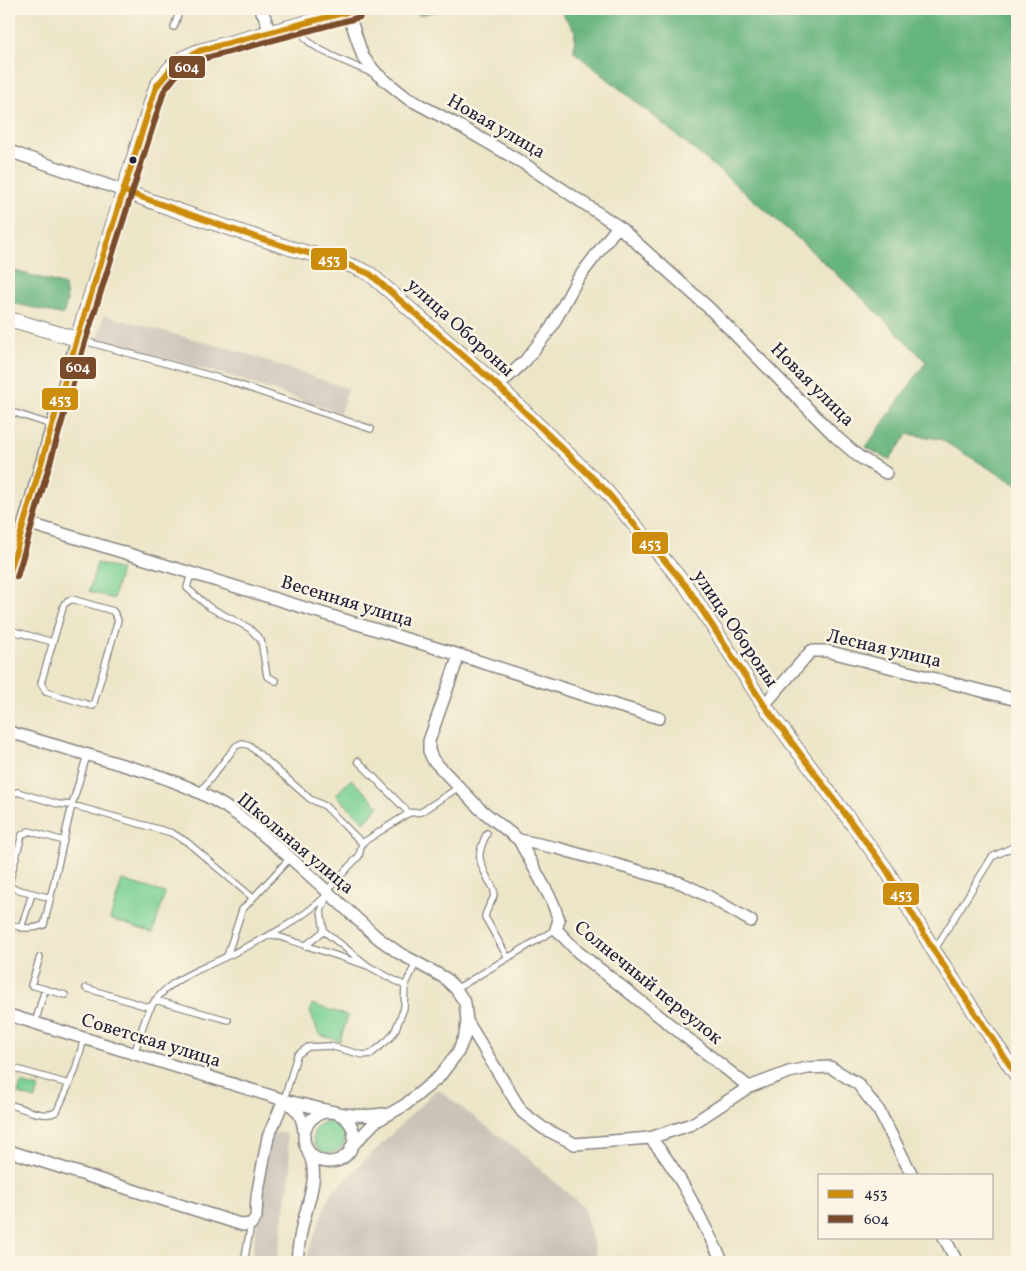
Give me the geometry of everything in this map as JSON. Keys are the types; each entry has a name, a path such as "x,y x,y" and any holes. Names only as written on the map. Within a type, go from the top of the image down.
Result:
{"street":[{"path":"260,9 264,14 269,31"},
{"name":"Новая улица","path":"77,339 156,87 167,70 182,58 198,50 353,10 354,34 364,57 377,74 407,98 523,163 618,226 710,309 834,435 858,456 886,473"},
{"path":"9,151 124,191"},
{"name":"улица Обороны","path":"124,191 278,244 351,264 370,274 498,386 606,492 680,580 764,705 886,869 934,951 1017,1076"},
{"path":"498,386 525,361 551,328 577,280 618,226"},
{"path":"9,319 77,339 9,575"},
{"name":"Весенняя улица","path":"24,522 659,718"},
{"name":"Лесная улица","path":"764,705 812,651 827,651 1017,700"},
{"path":"459,655 428,741 428,751 433,760 480,809 518,840 557,848 681,883 752,920"},
{"name":"Школьная улица","path":"9,732 161,776 200,792 242,818 290,858 378,938 416,963 445,978 456,989"},
{"name":"Солнечный переулок","path":"518,840 554,908 559,920 556,929 578,952 749,1087"},
{"path":"312,1189 322,1170 347,1154 351,1147 375,1122 405,1105 439,1077 449,1065 458,1052 465,1035 464,1003 456,989"},
{"name":"Советская улица","path":"9,1015 284,1100 317,1107 338,1114"},
{"path":"466,1021 522,1112 543,1128 575,1144 650,1138 692,1124 749,1087 790,1072 808,1068 830,1067 858,1084 879,1111 911,1174"},
{"path":"9,1151 243,1225 251,1224 256,1217 257,1196 268,1137 284,1100 294,1107 300,1115 307,1150 313,1160 312,1189 301,1233 297,1262"},
{"path":"304,1134 306,1127 316,1116 323,1113 373,1116 390,1113"},
{"path":"338,1114 350,1124 353,1132 351,1147"},
{"path":"650,1138 662,1151 674,1170 723,1262"},
{"path":"307,1150 318,1160 334,1161"},
{"path":"945,1238 957,1262"}],"lane":[{"path":"174,27 180,9"},
{"path":"300,24 305,38 313,45 347,63 377,74"},
{"path":"77,339 222,379 371,429"},
{"path":"9,411 52,425"},
{"path":"192,573 187,588 199,600 249,628 261,640 267,676 276,681"},
{"path":"72,599 113,611 118,620 93,706 46,692 41,683 53,642 64,604 72,599"},
{"path":"9,630 53,642"},
{"path":"200,792 236,746 242,743 249,745 310,798 325,806 362,843"},
{"path":"9,924 34,929 44,926 72,805 87,754"},
{"path":"358,761 409,813"},
{"path":"406,986 368,966 324,932 321,911 336,879 358,856 362,843 409,813 421,812 459,787"},
{"path":"9,797 17,792 172,833 187,842 253,898"},
{"path":"51,898 12,888 9,883 22,835 29,831 64,840"},
{"path":"487,833 479,856 481,866 494,891 494,896 486,910 486,917 508,958"},
{"path":"934,951 992,857 1017,845"},
{"path":"227,956 242,910 290,858"},
{"path":"22,928 32,894"},
{"path":"134,1054 155,1000 168,988 184,977 271,934 312,909 328,894"},
{"path":"456,989 556,929"},
{"path":"305,946 324,932"},
{"path":"271,934 368,966"},
{"path":"40,957 31,985 65,996"},
{"path":"284,1100 297,1055 308,1047 330,1046 363,1055 371,1054 389,1039 395,1031 404,1008 406,986 416,963"},
{"path":"86,988 151,1008"},
{"path":"35,1024 46,990"},
{"path":"155,1000 228,1020"},
{"path":"9,1104 46,1115 53,1115 57,1111 75,1071 84,1039"},
{"path":"9,1067 69,1084"},
{"path":"244,1262 251,1224"}],"shaded area":[{"path":"104,315 244,353 348,389 340,413 233,377 98,340"},
{"path":"437,1089 519,1151 584,1207 598,1262 305,1262 329,1196"},
{"path":"271,1132 286,1134 291,1170 277,1262 251,1262"}],"green space":[{"path":"406,9 447,9 420,15"},
{"path":"559,9 1017,9 1017,485 940,439 908,434 889,460 866,447 926,362 843,280 755,201 574,52 575,31"},
{"path":"9,269 65,285 67,301 63,315 9,302"},
{"path":"97,563 121,570 113,599 89,591"},
{"path":"351,779 379,806 364,822 336,795"},
{"path":"122,880 165,893 153,933 110,919"},
{"path":"312,1004 348,1016 340,1041 319,1035 310,1011"},
{"path":"21,1083 39,1088 35,1099 18,1094"},
{"path":"329,1121 340,1126 345,1137 340,1148 329,1153 318,1148 313,1137 318,1126"}],"transit line":[{"name":"453","path":"9,575 77,339 156,87 174,65 199,51 358,9"},
{"name":"604","path":"17,577 85,342 164,91 179,72 202,59 360,17"},
{"name":"453","path":"124,191 228,228 341,262 370,274 498,386 606,491 687,587 764,705 886,869 934,951 1017,1076"}]}
